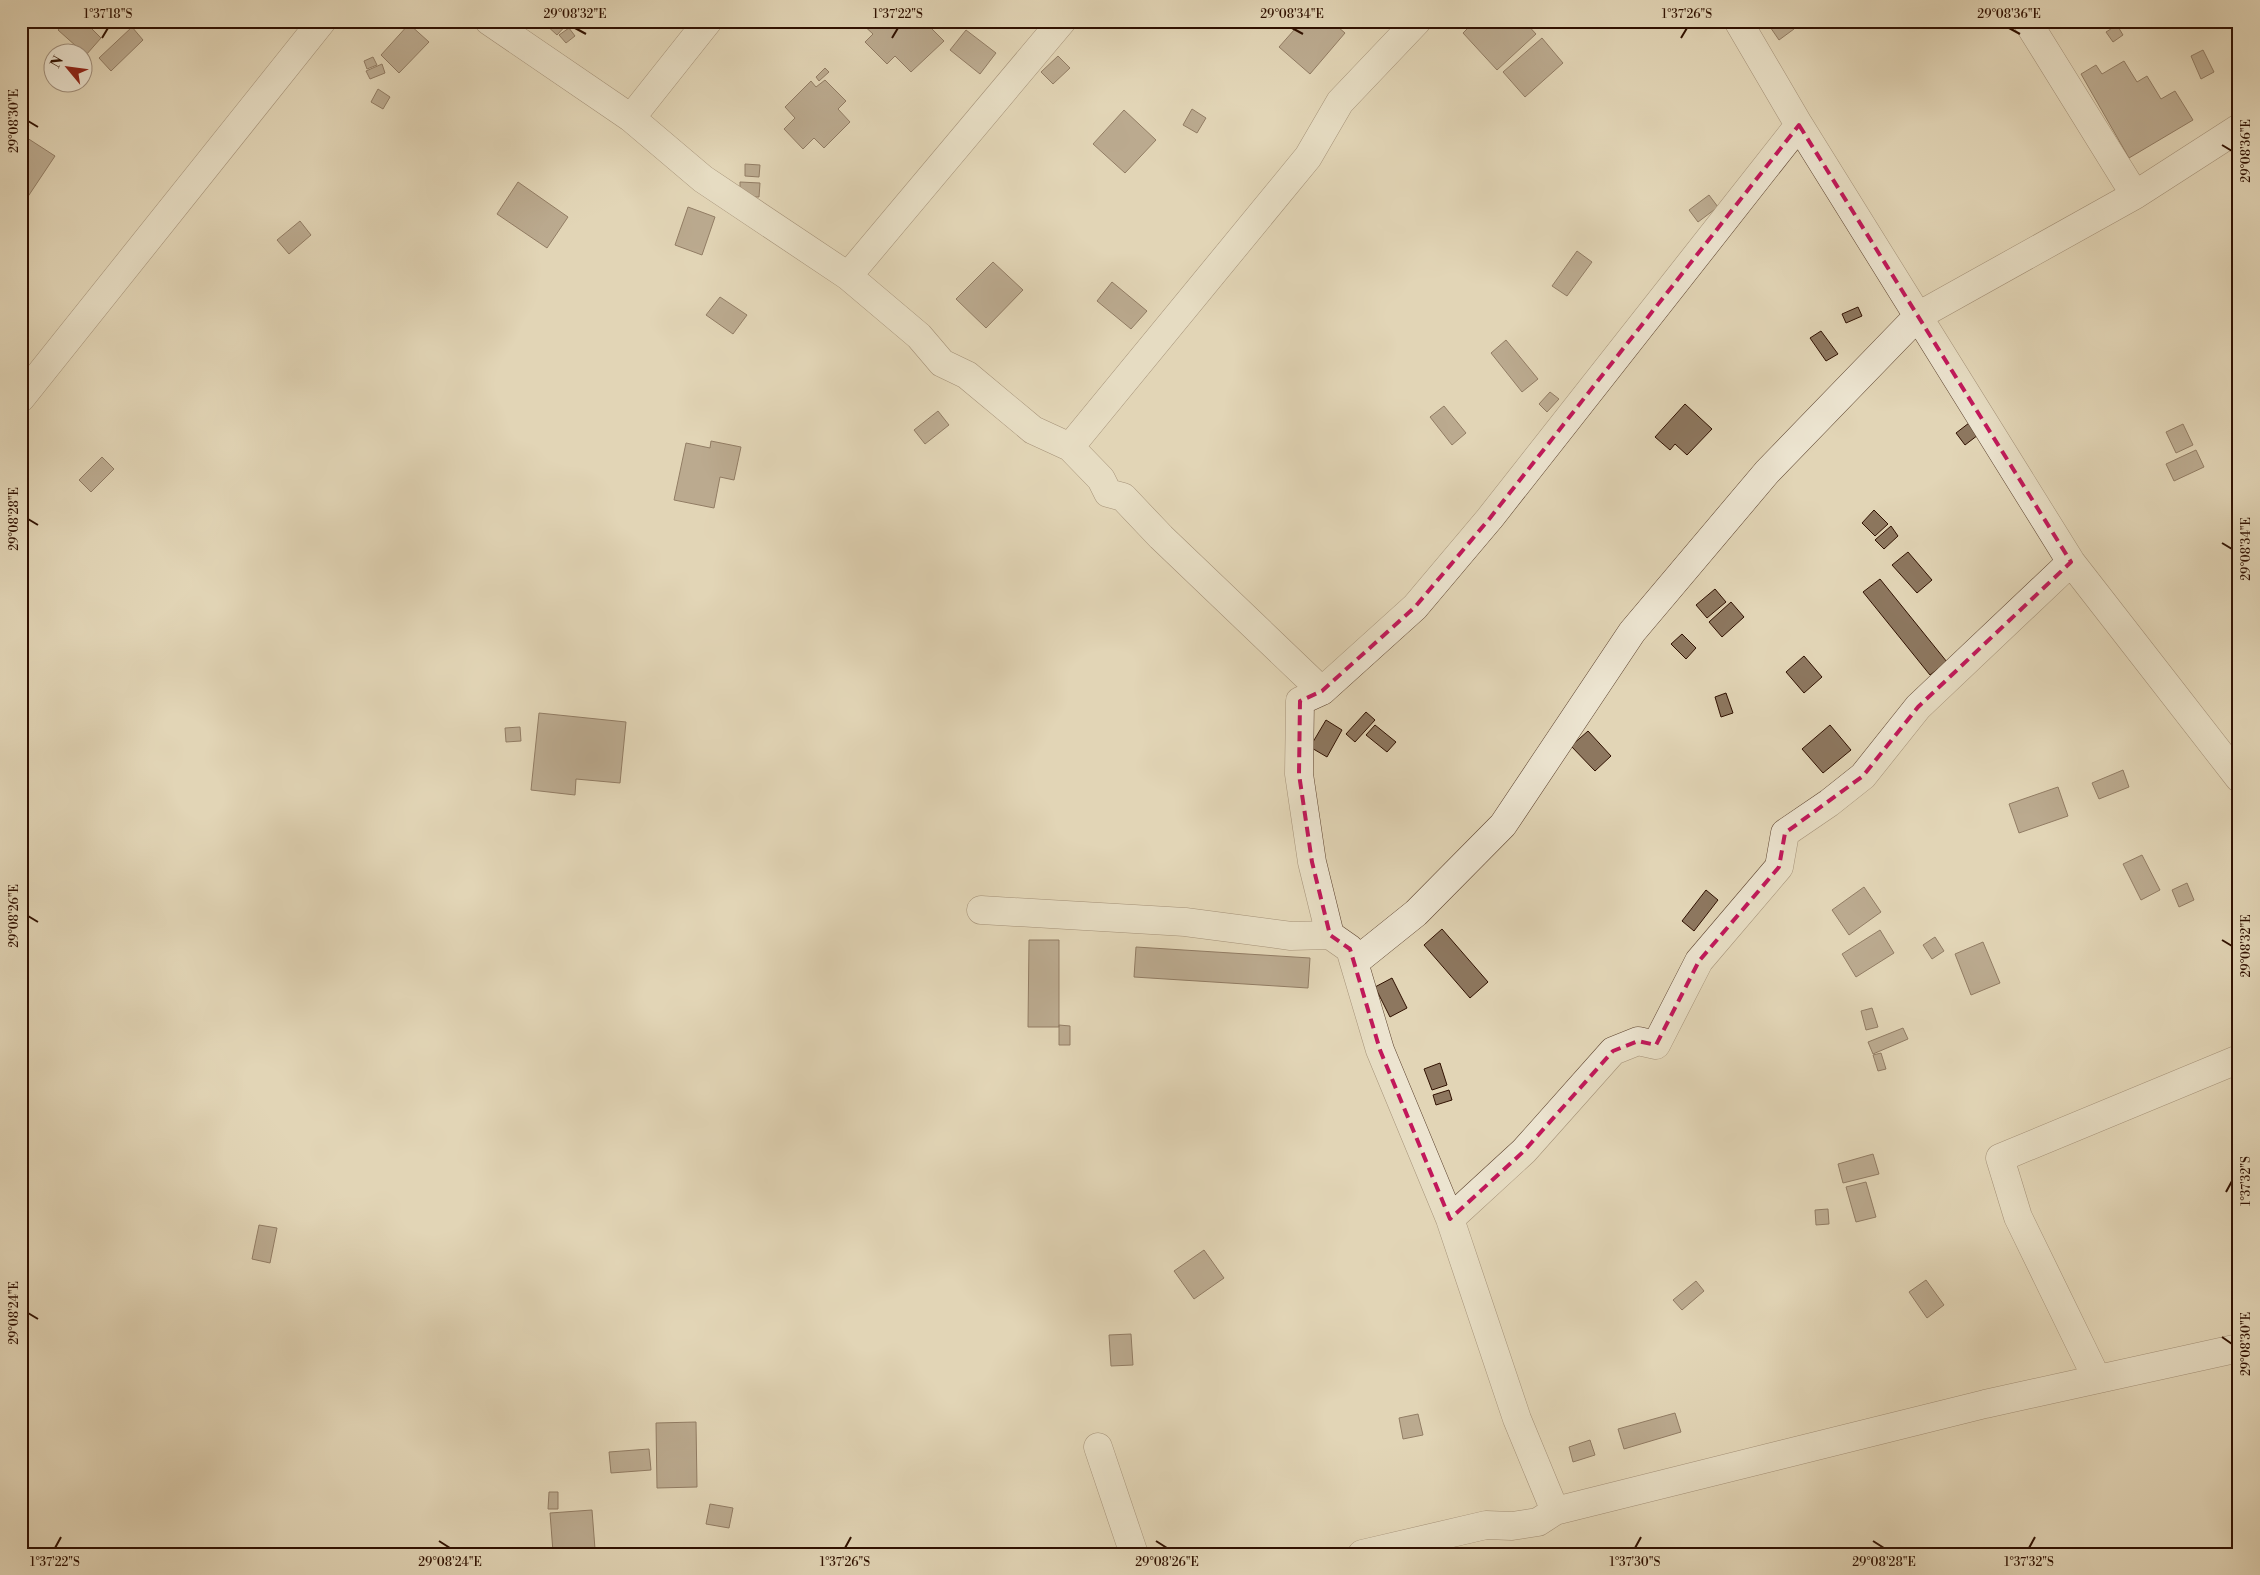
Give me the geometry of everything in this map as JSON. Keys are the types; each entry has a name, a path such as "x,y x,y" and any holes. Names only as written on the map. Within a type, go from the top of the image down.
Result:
{"street":[{"path":"21,398 322,21"},
{"path":"489,21 631,118 703,179 848,276 919,336 942,363 967,375 1033,430 1070,447 1101,479 1108,493 1123,497 1161,537 1322,690"},
{"path":"631,118 708,21"},
{"path":"848,276 1062,21"},
{"path":"1070,447 1308,157 1340,102 1417,21"},
{"path":"1738,21 1799,125 2071,562 2237,772"},
{"path":"2027,21 2134,195"},
{"path":"1330,935 1312,862 1299,774 1300,701 1322,690 1415,607 1478,533 1799,125"},
{"path":"1355,962 1416,913 1503,825 1632,632 1767,472 1918,316 2134,195 2239,128"},
{"path":"1450,1219 1524,1151 1613,1051 1638,1041 1656,1045 1699,961 1779,867 1784,833 1829,803 1863,776 1918,707 2071,562"},
{"path":"981,910 1100,915 1185,922 1291,936 1330,935 1350,949 1380,1050 1450,1219 1517,1419 1555,1511"},
{"path":"2097,1379 2018,1217 2000,1158 2239,1059"},
{"path":"1362,1554 1486,1525 1512,1526 1538,1522 1555,1511 1985,1404 2239,1348"},
{"path":"1098,1447 1134,1554"}],"highlighted area":[{"path":"1799,125 2071,562 1918,707 1863,776 1785,833 1779,867 1699,961 1656,1045 1638,1041 1613,1051 1524,1151 1450,1219 1380,1050 1350,949 1330,935 1312,862 1299,774 1300,701 1322,691 1415,607 1490,518"}],"building":[{"path":"66,21 84,21 101,38 92,48 92,42 71,42 58,30"},
{"path":"546,21 570,21 557,35 544,23"},
{"path":"924,21 944,41 911,72 895,56 887,64 865,42 873,34 860,22"},
{"path":"1012,21 1026,21 1021,28"},
{"path":"1302,21 1331,21 1345,33 1310,74 1279,47"},
{"path":"1475,21 1489,21 1492,24 1495,21 1524,21 1536,34 1497,70 1463,33"},
{"path":"1766,21 1788,21 1794,29 1779,40"},
{"path":"409,24 429,42 399,73 381,55"},
{"path":"2117,25 2123,35 2113,42 2106,32"},
{"path":"132,27 143,40 111,71 99,58"},
{"path":"569,28 575,36 566,43 559,35"},
{"path":"966,30 996,53 980,74 950,50"},
{"path":"1542,38 1563,63 1525,97 1503,72"},
{"path":"2203,50 2214,72 2201,79 2191,56"},
{"path":"1058,56 1070,68 1053,84 1041,72"},
{"path":"373,57 377,65 367,69 364,61"},
{"path":"2124,61 2137,82 2147,76 2161,99 2175,91 2193,120 2129,158 2081,74 2096,65 2102,74"},
{"path":"382,64 385,73 370,79 366,71"},
{"path":"825,68 829,72 819,81 816,77"},
{"path":"825,80 846,101 838,109 850,122 824,148 814,138 803,149 784,129 795,118 785,107 811,81 816,87"},
{"path":"378,89 390,97 383,109 371,102"},
{"path":"1192,109 1206,118 1197,133 1183,125"},
{"path":"1124,110 1156,140 1125,173 1093,144"},
{"path":"21,120 29,125 23,134 21,132"},
{"path":"21,134 55,156 27,198 21,194"},
{"path":"745,164 760,165 759,177 745,176"},
{"path":"518,182 568,217 547,248 497,214"},
{"path":"740,182 760,183 759,197 740,197"},
{"path":"1709,195 1718,207 1698,222 1689,210"},
{"path":"688,207 715,217 702,255 675,245"},
{"path":"300,221 311,235 289,254 277,240"},
{"path":"1577,251 1592,262 1567,296 1552,286"},
{"path":"993,262 1023,290 986,328 956,299"},
{"path":"1112,282 1147,311 1131,329 1097,301"},
{"path":"720,297 747,315 733,334 706,315"},
{"path":"1858,307 1862,316 1846,323 1842,314"},
{"path":"1821,331 1838,354 1826,361 1810,338"},
{"path":"1506,340 1538,379 1522,392 1491,353"},
{"path":"1550,392 1559,399 1547,412 1539,404"},
{"path":"1685,404 1712,429 1687,455 1675,444 1670,450 1655,437"},
{"path":"1444,406 1466,433 1452,445 1430,417"},
{"path":"938,411 949,425 925,444 914,430"},
{"path":"1969,423 1978,435 1965,445 1956,433"},
{"path":"2183,424 2193,445 2176,453 2166,432"},
{"path":"711,441 741,447 734,480 720,477 714,508 674,500 686,443 710,448"},
{"path":"2196,450 2204,467 2174,481 2166,464"},
{"path":"102,457 114,469 91,492 79,480"},
{"path":"1874,510 1888,524 1875,536 1862,523"},
{"path":"1891,526 1898,536 1884,549 1875,540"},
{"path":"1908,552 1932,580 1917,593 1892,565"},
{"path":"1880,579 1947,662 1930,675 1863,592"},
{"path":"1715,589 1726,602 1707,618 1696,605"},
{"path":"1731,602 1744,617 1722,637 1709,622"},
{"path":"1682,634 1696,648 1686,659 1671,644"},
{"path":"1804,656 1822,677 1804,693 1786,672"},
{"path":"1726,693 1733,713 1721,717 1715,697"},
{"path":"1366,712 1375,720 1355,742 1346,734"},
{"path":"539,713 626,722 620,783 576,779 575,795 531,790"},
{"path":"1326,720 1342,730 1327,757 1310,747"},
{"path":"1375,725 1396,742 1387,752 1366,735"},
{"path":"1830,725 1851,750 1823,773 1802,749"},
{"path":"520,727 521,741 506,742 505,728"},
{"path":"1588,731 1611,756 1595,771 1571,746"},
{"path":"2123,770 2129,787 2099,799 2092,783"},
{"path":"2058,787 2068,816 2019,833 2009,804"},
{"path":"2142,855 2160,890 2141,900 2123,864"},
{"path":"2187,883 2194,900 2179,907 2172,890"},
{"path":"1864,887 1881,912 1849,935 1832,910"},
{"path":"1706,890 1718,900 1694,931 1682,921"},
{"path":"1442,929 1488,982 1470,998 1424,945"},
{"path":"1880,930 1894,953 1856,977 1842,954"},
{"path":"1935,937 1944,951 1932,959 1923,945"},
{"path":"1029,940 1059,940 1059,1027 1028,1027"},
{"path":"1983,942 2000,983 1971,995 1955,954"},
{"path":"1136,947 1310,958 1308,988 1134,977"},
{"path":"1392,978 1407,1008 1390,1017 1375,987"},
{"path":"1872,1008 1878,1027 1866,1030 1861,1011"},
{"path":"1059,1025 1070,1026 1070,1045 1059,1045"},
{"path":"1903,1028 1908,1039 1873,1054 1868,1042"},
{"path":"1881,1053 1886,1069 1878,1071 1873,1055"},
{"path":"1440,1063 1447,1085 1432,1090 1424,1069"},
{"path":"1449,1090 1452,1100 1436,1105 1433,1095"},
{"path":"1873,1154 1879,1174 1843,1183 1838,1164"},
{"path":"1866,1182 1876,1217 1856,1222 1846,1187"},
{"path":"1828,1209 1829,1224 1816,1225 1815,1210"},
{"path":"259,1225 277,1228 270,1263 252,1259"},
{"path":"1204,1250 1224,1278 1194,1299 1174,1271"},
{"path":"1926,1280 1944,1305 1927,1318 1909,1292"},
{"path":"1696,1281 1704,1291 1682,1310 1673,1300"},
{"path":"1131,1334 1133,1365 1111,1366 1109,1335"},
{"path":"1675,1413 1681,1432 1624,1449 1618,1429"},
{"path":"1418,1414 1423,1435 1403,1439 1399,1418"},
{"path":"696,1422 697,1487 657,1488 656,1423"},
{"path":"1590,1440 1595,1455 1573,1462 1569,1447"},
{"path":"649,1449 651,1470 611,1473 609,1452"},
{"path":"549,1492 558,1492 558,1509 548,1509"},
{"path":"710,1504 733,1508 729,1528 706,1524"},
{"path":"592,1510 595,1549 553,1552 550,1513"}]}
